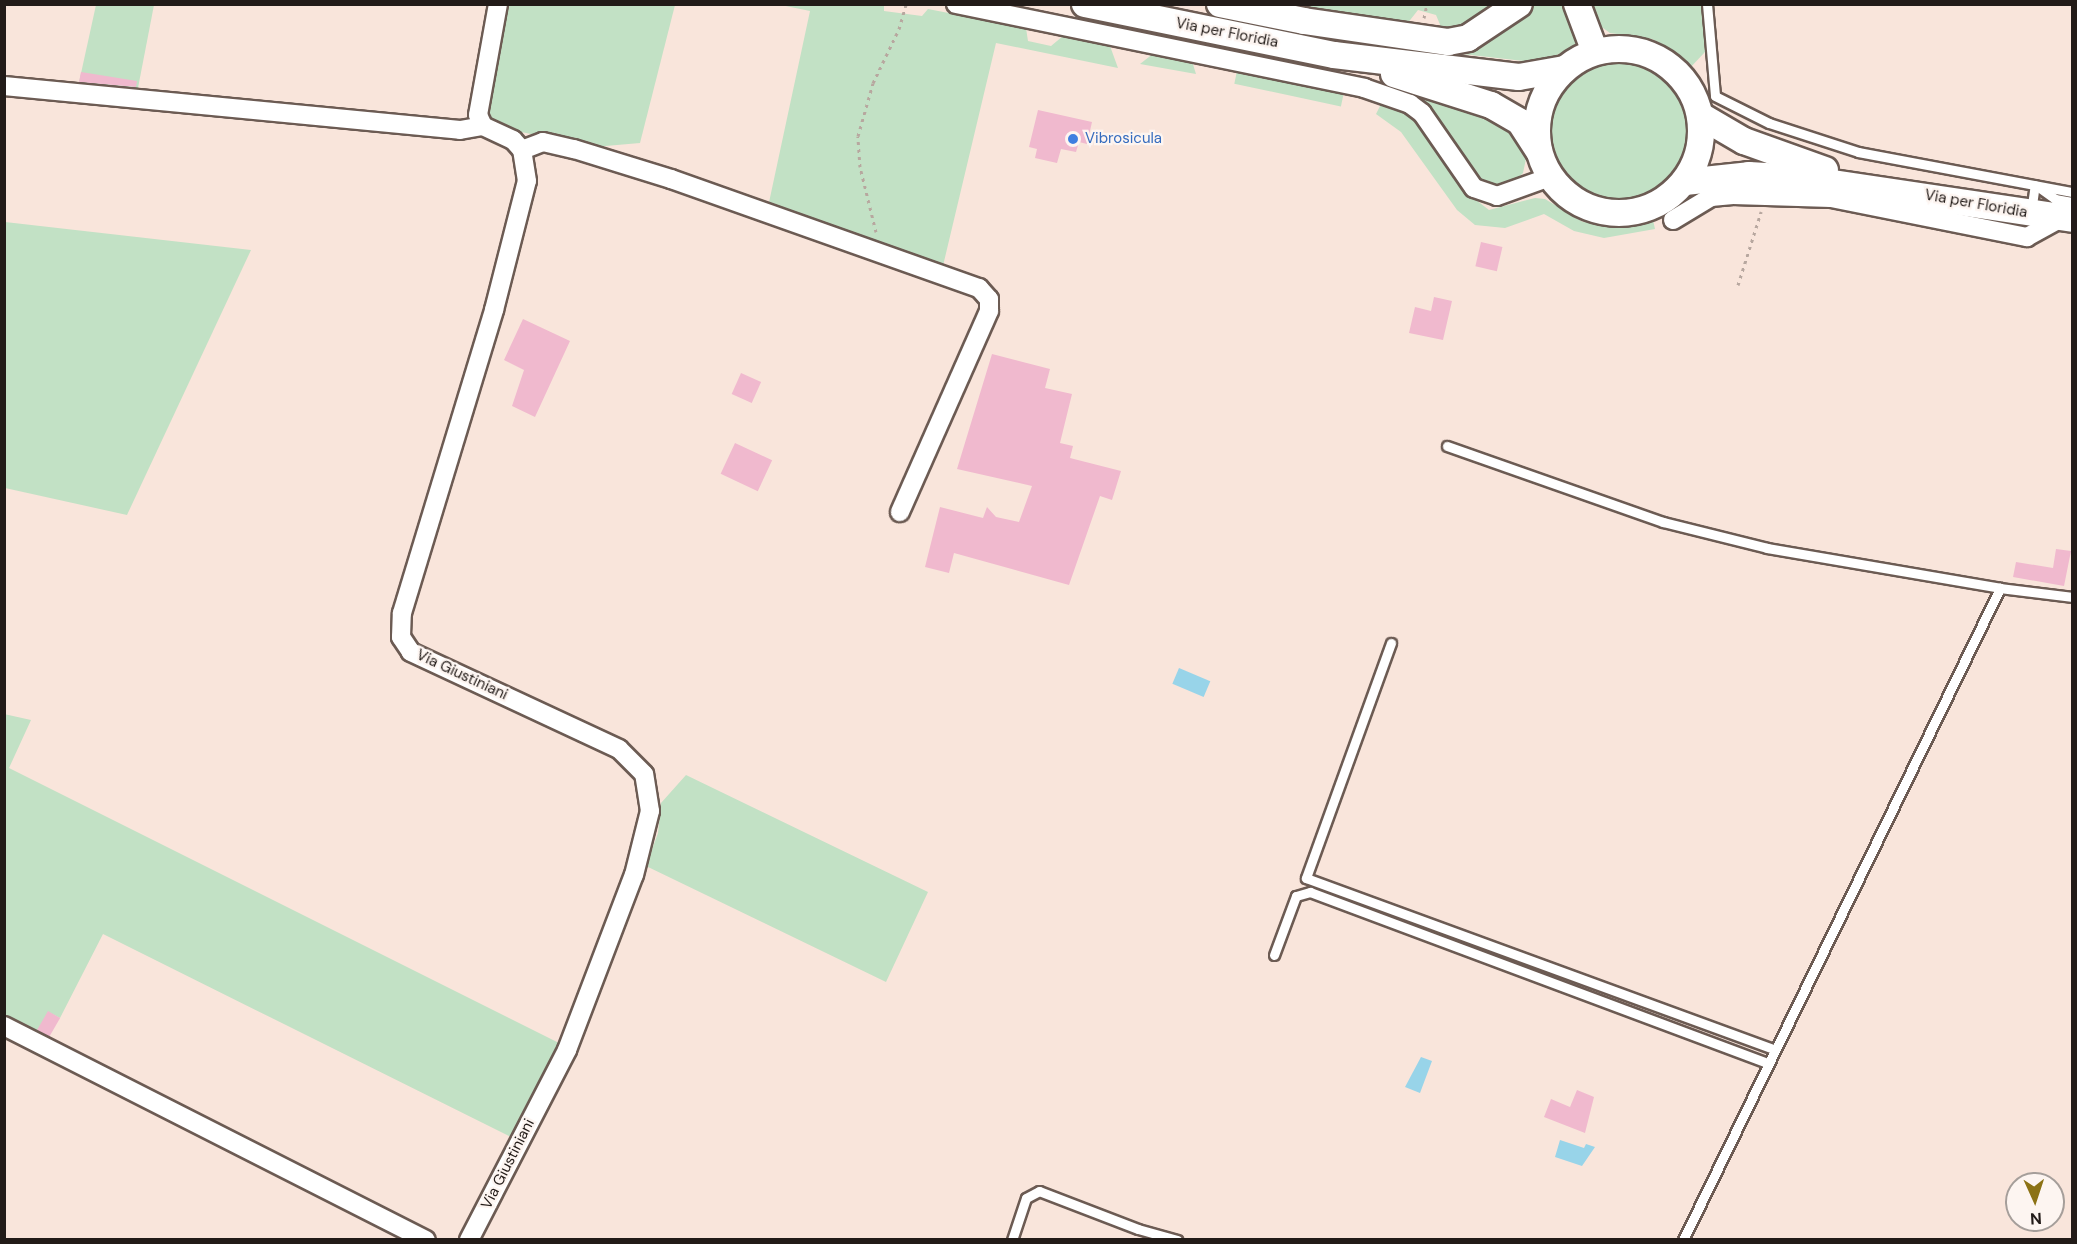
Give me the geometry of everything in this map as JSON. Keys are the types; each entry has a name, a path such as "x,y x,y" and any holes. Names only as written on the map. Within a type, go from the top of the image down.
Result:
{"main road":[{"name":"Via per Floridia","path":"1085,4 1334,55"},
{"path":"1220,4 1304,21 1448,42 1468,38 1519,4"},
{"path":"1577,4 1595,52"},
{"path":"1622,48 1650,54 1674,68 1686,82 1701,116 1700,150 1685,182 1666,200 1642,211 1616,214 1590,209 1568,196 1550,177 1539,151 1520,122 1491,105 1334,55 1519,77 1564,69 1595,52 1622,48"},
{"path":"1539,151 1540,107 1549,86 1564,69"},
{"path":"1701,116 1774,153 1880,187"},
{"path":"1685,182 1749,175 1880,187"},
{"name":"Via per Floridia","path":"1880,187 2031,214 2069,213"}],"street":[{"path":"483,126 478,114 478,99 498,4"},
{"path":"956,4 1364,88 1410,104 1422,113 1474,188 1497,196 1550,177"},
{"path":"4,86 460,130 483,126 513,140 522,150 543,142 574,149 979,288 989,299 989,311 900,512"},
{"name":"Via Giustiniani","path":"469,1239 567,1050 634,875 650,811 650,793 644,774 619,749 411,652 401,637 402,613 511,248 527,181 522,150"},
{"path":"1672,220 1711,197 1760,195 1861,203 2027,237 2069,213"},
{"path":"4,1026 426,1239"}],"lane":[{"path":"1707,4 1715,96 1769,123 1858,152 2073,192"},
{"path":"2035,185 2055,199 2069,213"},
{"path":"2031,214 2035,185"},
{"path":"1447,446 1675,525 1767,548 2000,588 2073,597"},
{"path":"1683,1239 2000,588"},
{"path":"1391,644 1306,878 1774,1049"},
{"path":"1274,955 1296,896 1310,892 1767,1063"},
{"path":"1012,1239 1026,1198 1039,1191 1138,1229 1178,1239"}],"path":[{"path":"878,252 860,167 858,136 873,83 899,29 906,4"},
{"path":"1738,285 1741,266 1761,219 1760,195"}],"green space":[{"path":"96,5 154,5 137,93 78,87"},
{"path":"504,5 675,5 640,143 594,147 502,128 491,120 485,112"},
{"path":"781,5 884,5 884,11 922,16 928,9 1026,28 1028,41 1051,46 1063,36 1110,46 1118,68 996,43 942,270 768,207 810,11"},
{"path":"1285,5 1504,5 1470,28 1444,34 1436,15 1418,10 1407,24"},
{"path":"1536,5 1561,5 1568,10 1577,39 1574,47 1546,60 1532,62 1453,53"},
{"path":"1588,5 1702,5 1705,52 1688,70 1665,46 1652,39 1610,33 1596,23"},
{"path":"1154,53 1192,61 1196,74 1140,64"},
{"path":"1619,60 1646,66 1659,72 1670,81 1679,92 1685,105 1691,132 1685,159 1679,172 1670,183 1659,192 1646,198 1619,204 1592,198 1579,192 1568,183 1559,172 1553,159 1547,132 1553,105 1559,92 1568,81 1579,72 1592,66"},
{"path":"1237,71 1344,94 1341,106 1234,84"},
{"path":"1416,93 1500,122 1514,134 1527,154 1523,173 1516,180 1498,187 1480,180 1429,106"},
{"path":"1382,102 1405,110 1417,121 1467,193 1489,210 1535,198 1545,199 1583,222 1625,225 1653,220 1655,229 1604,238 1574,231 1544,214 1505,228 1475,225 1457,210 1401,132 1376,114"},
{"path":"5,222 251,250 127,515 5,488"},
{"path":"4,714 31,720 9,768 561,1044 511,1137 103,934 60,1018 48,1012 38,1037 5,1020"},
{"path":"686,775 928,892 886,982 646,866 658,833 661,803"}],"water":[{"path":"1179,668 1210,681 1204,697 1172,684"},
{"path":"1421,1057 1432,1061 1420,1093 1405,1087"},
{"path":"1560,1140 1584,1148 1586,1144 1595,1147 1582,1166 1555,1157"}],"building":[{"path":"81,72 137,81 136,87 79,82"},
{"path":"1038,110 1092,122 1087,144 1079,142 1076,152 1061,149 1057,163 1035,158 1037,149 1029,147"},
{"path":"1481,242 1502,247 1497,271 1475,266"},
{"path":"1434,297 1452,301 1443,340 1409,333 1415,307 1431,311"},
{"path":"523,319 570,341 535,417 512,406 524,370 504,360"},
{"path":"992,354 1050,369 1045,388 1072,394 1060,443 1073,446 1070,458 1121,471 1112,500 1100,496 1069,585 954,553 949,573 925,567 940,507 983,518 987,507 996,517 1019,522 1032,486 957,469"},
{"path":"741,373 761,382 752,403 732,394"},
{"path":"735,443 772,460 758,491 721,474"},
{"path":"2056,549 2071,551 2064,586 2013,577 2016,562 2053,568"},
{"path":"48,1011 60,1018 49,1037 37,1030"},
{"path":"1577,1090 1594,1097 1585,1133 1544,1117 1551,1099 1570,1107"}],"place":[{"name":"Vibrosicula","path":"1073,139"}]}
